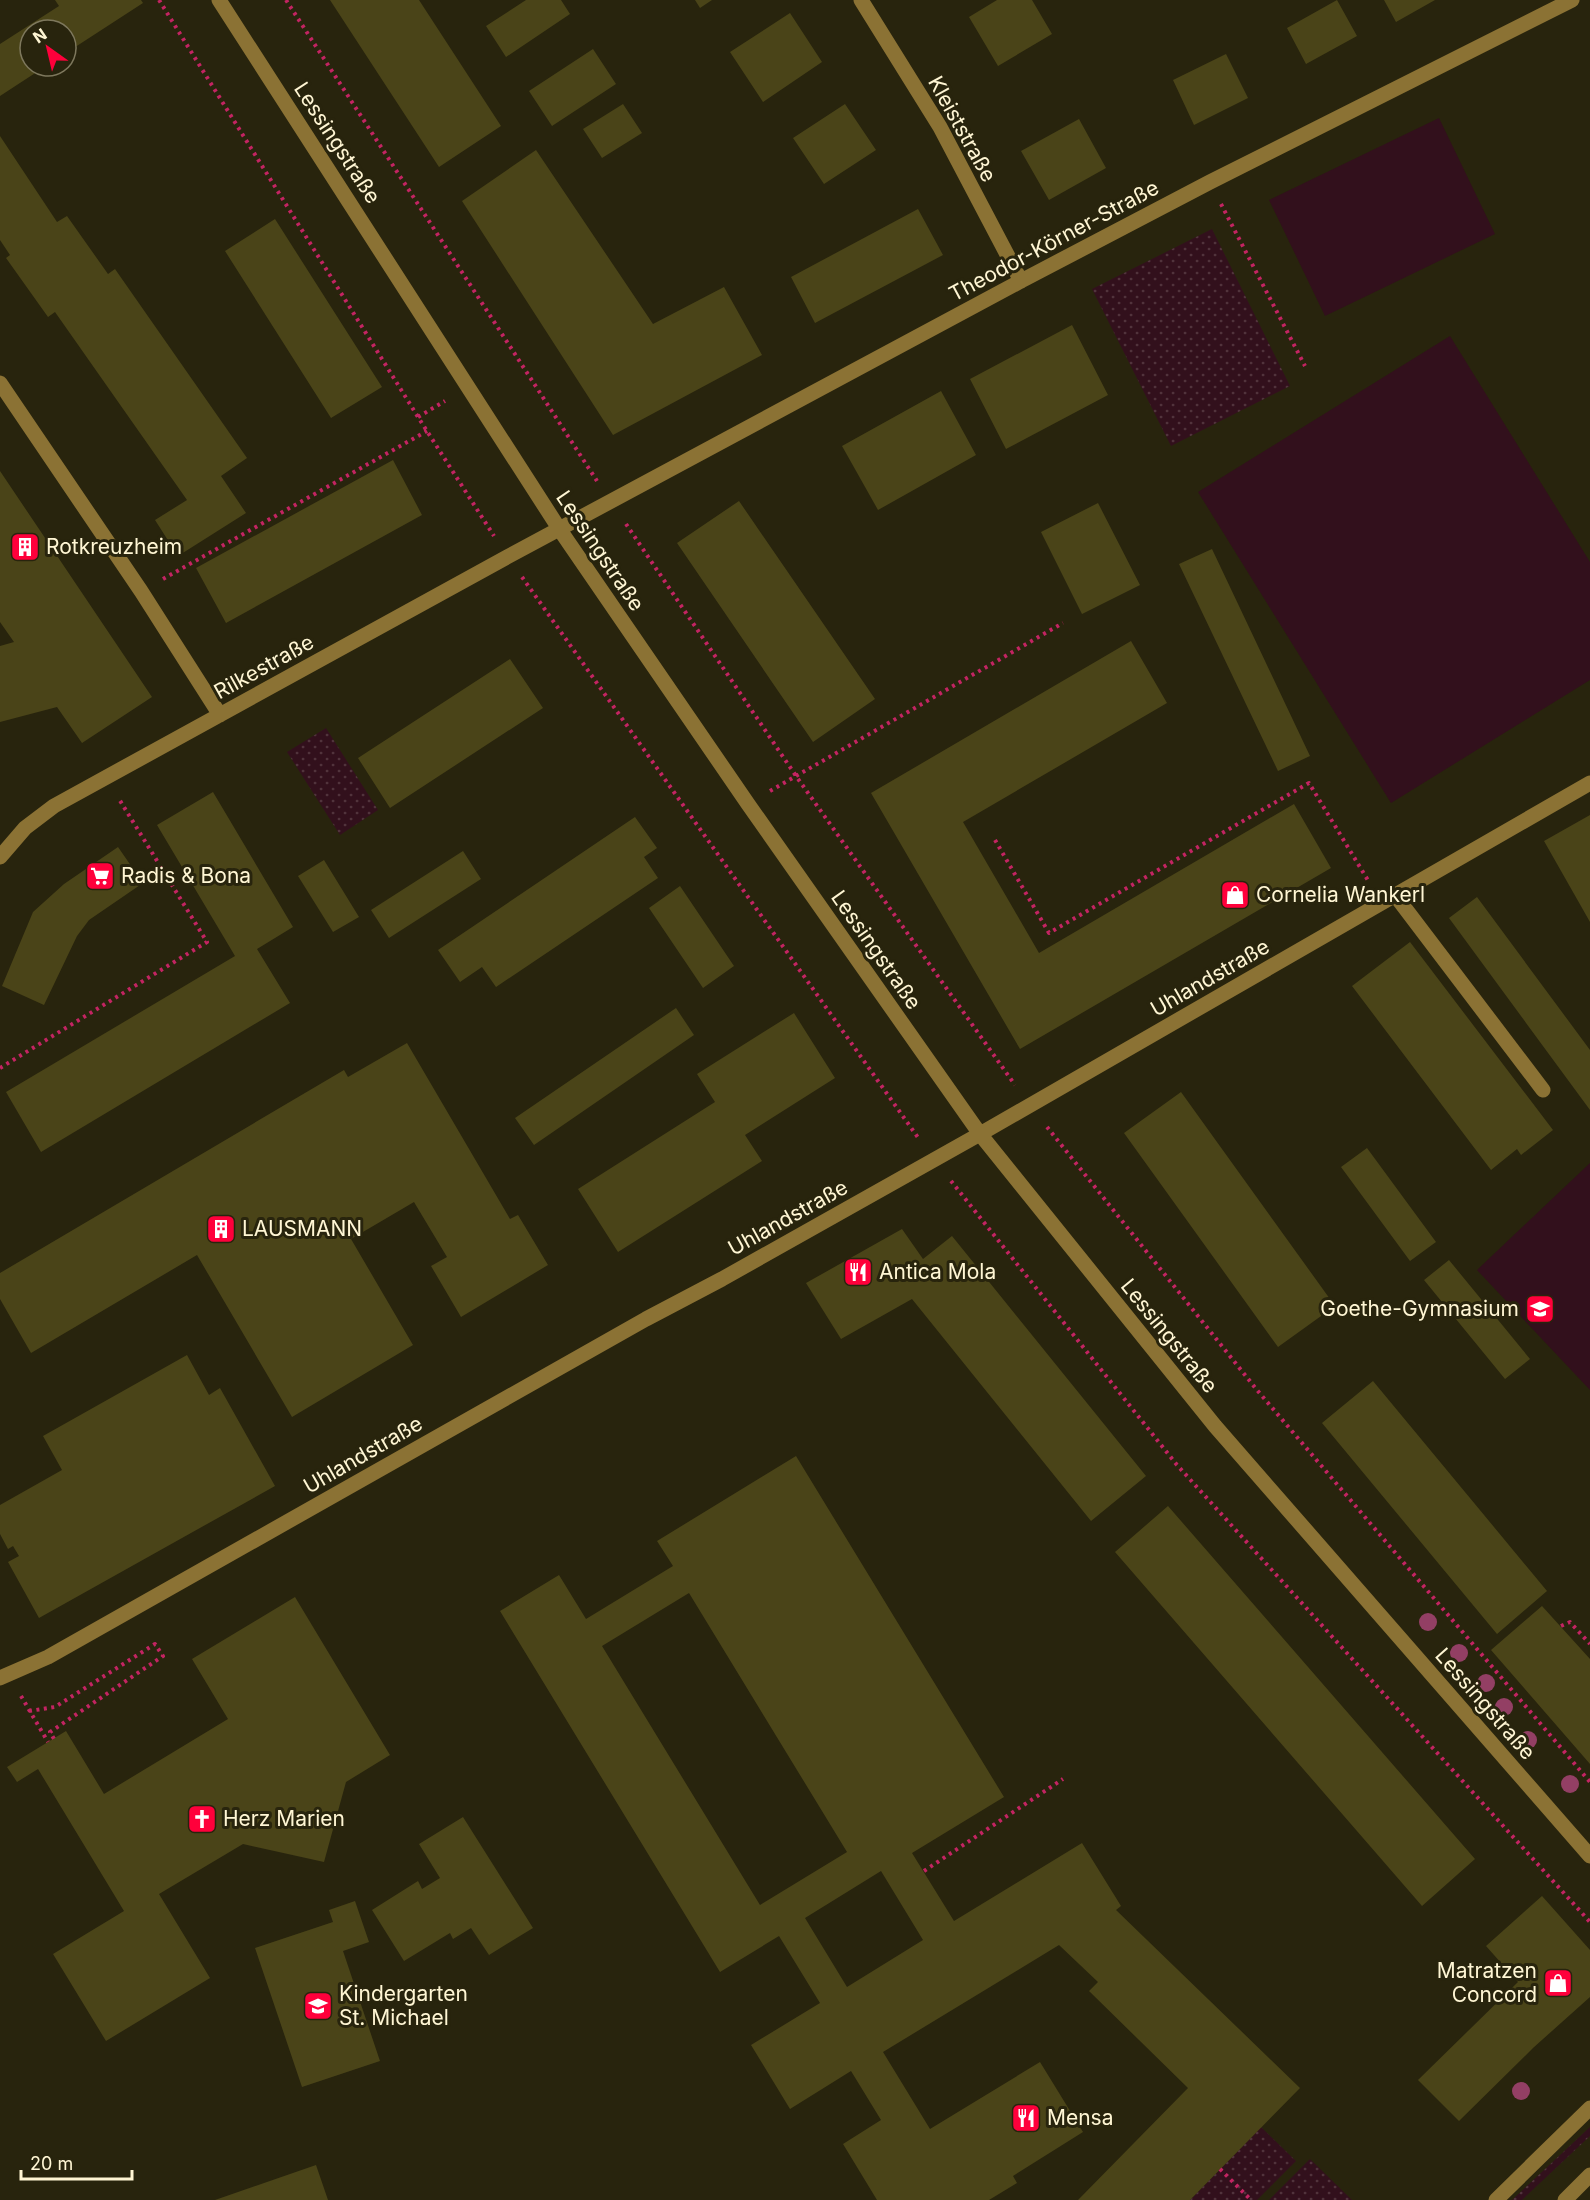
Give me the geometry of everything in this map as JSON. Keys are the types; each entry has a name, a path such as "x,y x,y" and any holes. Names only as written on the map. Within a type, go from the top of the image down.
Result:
{"street":[{"name":"Lessingstraße","path":"219,0 560,530 748,804 980,1134 1215,1426 1590,1856"},
{"name":"Kleiststraße","path":"861,0 940,128 1021,281"},
{"name":"Theodor-Körner-Straße","path":"560,530 1021,281 1210,182 1572,0"},
{"path":"0,383 141,591 220,715"},
{"name":"Rilkestraße","path":"0,857 26,828 54,806 560,530"},
{"name":"Uhlandstraße","path":"0,1678 48,1657 646,1319 722,1279 1030,1106 1590,783"},
{"path":"1395,895 1543,1090"},
{"path":"1496,2200 1590,2108"},
{"path":"1565,2200 1590,2175"}],"path":[{"path":"159,0 507,557 934,1160 1177,1465 1590,1922"},
{"path":"286,0 610,502 796,776 1030,1106 1257,1390 1590,1782"},
{"path":"1210,182 1305,366"},
{"path":"141,591 427,431"},
{"path":"748,804 1063,623"},
{"path":"0,1068 207,942 105,777"},
{"path":"995,840 1049,933 1309,783 1381,903"},
{"path":"1561,1626 1570,1622 1590,1644"},
{"path":"48,1742 29,1711 55,1707 155,1644 163,1656 50,1732 54,1739"},
{"path":"924,1871 1063,1779"},
{"path":"1220,2169 1251,2200"}],"shaded area":[{"path":"1439,118 1495,234 1325,316 1269,200"},
{"path":"1212,229 1290,386 1171,446 1092,289"},
{"path":"1450,336 1590,562 1590,680 1391,803 1198,492"},
{"path":"326,728 378,810 340,835 287,752"},
{"name":"Goethe-Gymnasium","path":"1590,1163 1590,1390 1477,1270"},
{"path":"1261,2127 1296,2161 1257,2200 1190,2200"},
{"path":"1590,2127 1590,2136 1522,2200 1512,2200"},
{"path":"1310,2159 1352,2200 1269,2200"}],"building":[{"path":"55,0 141,0 143,3 78,45 78,18 40,18 59,6"},
{"path":"330,0 419,0 501,126 439,167"},
{"path":"526,0 561,0 570,14 506,57 486,26"},
{"path":"695,0 712,0 700,8"},
{"path":"997,0 1032,0 1052,34 998,66 969,17"},
{"path":"1337,0 1357,36 1306,64 1287,28"},
{"path":"1384,0 1435,0 1396,22"},
{"path":"790,13 822,62 763,102 730,52"},
{"path":"18,32 18,78 28,78 0,96 0,44"},
{"path":"593,49 616,84 552,126 529,91"},
{"path":"1226,54 1248,98 1194,125 1173,80"},
{"path":"623,104 642,133 602,158 583,129"},
{"path":"845,104 876,150 824,184 793,138"},
{"path":"1079,119 1106,168 1049,200 1021,151"},
{"path":"0,136 57,222 67,216 108,274 115,269 247,458 221,476 246,513 178,556 155,520 187,500 55,312 48,317 6,258 10,255 0,240"},
{"path":"536,150 653,324 724,287 762,355 613,435 462,201"},
{"path":"918,209 943,255 815,323 791,277"},
{"path":"275,219 382,387 331,418 225,251"},
{"path":"1072,325 1108,395 1006,449 970,379"},
{"path":"941,391 976,455 878,510 842,446"},
{"path":"393,460 422,515 226,623 196,568"},
{"name":"Rotkreuzheim","path":"0,471 152,697 82,743 57,707 0,722 0,646 14,642 0,622"},
{"path":"739,501 875,699 813,742 677,543"},
{"path":"1098,503 1140,585 1082,614 1041,532"},
{"path":"1212,549 1310,756 1278,771 1179,564"},
{"path":"1131,641 1167,703 963,822 1039,953 1294,804 1331,868 1020,1049 871,793"},
{"path":"510,659 543,708 390,808 358,758"},
{"path":"213,792 293,927 257,949 290,1003 41,1152 6,1092 235,956 157,825"},
{"path":"1590,815 1590,922 1544,841"},
{"path":"635,817 657,848 644,857 658,878 496,987 482,967 460,982 438,950"},
{"path":"118,847 143,883 89,920 77,936 44,1005 2,986 33,912 64,884"},
{"path":"463,851 481,879 389,938 371,910"},
{"path":"324,860 359,917 333,932 298,876"},
{"path":"680,886 734,966 703,988 649,908"},
{"path":"1477,897 1590,1050 1590,1110 1449,918"},
{"path":"1410,942 1553,1130 1521,1155 1517,1149 1491,1170 1352,986"},
{"path":"676,1008 694,1035 534,1145 515,1118"},
{"path":"794,1013 835,1078 745,1135 762,1161 618,1252 578,1189 715,1102 697,1074"},
{"name":"LAUSMANN","path":"407,1043 510,1219 518,1215 548,1265 461,1317 431,1266 447,1257 414,1202 351,1239 413,1345 292,1417 197,1255 31,1353 0,1299 0,1273 344,1070 348,1077"},
{"path":"1181,1092 1335,1306 1278,1347 1124,1133"},
{"path":"1367,1148 1436,1242 1410,1261 1341,1167"},
{"path":"902,1229 923,1259 952,1236 1146,1476 1091,1521 912,1299 841,1339 806,1283"},
{"path":"1449,1260 1530,1359 1505,1379 1424,1280"},
{"path":"187,1355 209,1395 220,1388 275,1486 39,1618 8,1562 19,1556 13,1546 8,1549 0,1534 0,1505 62,1470 43,1436"},
{"path":"1373,1381 1547,1591 1497,1634 1322,1423"},
{"path":"796,1456 1004,1797 912,1853 954,1921 1082,1843 1121,1906 1116,1910 1300,2088 1190,2200 1078,2200 1188,2088 1089,1991 1098,1982 1059,1945 883,2052 930,2129 1040,2062 1083,2132 1013,2176 1017,2183 989,2200 877,2200 843,2144 881,2120 851,2071 790,2109 751,2045 820,2003 779,1936 720,1972 500,1611 559,1575 586,1619 673,1566 657,1541","holes":["689,1593 847,1852 760,1905 602,1646","881,1871 923,1940 847,1987 805,1918"]},
{"path":"1168,1506 1475,1859 1422,1906 1115,1552"},
{"name":"Herz Marien","path":"295,1597 390,1755 346,1782 324,1862 243,1844 159,1894 210,1978 106,2041 53,1954 124,1911 38,1769 17,1782 7,1767 66,1731 104,1794 228,1719 192,1659"},
{"path":"1542,1606 1590,1659 1590,1764 1491,1650"},
{"name":"Kindergarten St. Michael","path":"463,1817 533,1928 489,1955 471,1928 453,1939 450,1933 404,1961 372,1910 418,1881 422,1889 440,1878 419,1844"},
{"path":"1542,1896 1590,1950 1590,1997 1533,2048 1459,2121 1418,2080 1518,1982 1486,1946"},
{"name":"Kindergarten St. Michael","path":"355,1901 369,1942 343,1951 380,2061 302,2087 255,1948 333,1922 329,1910"},
{"path":"316,2165 328,2200 215,2200"}],"place":[{"name":"Rotkreuzheim","path":"25,547"},
{"name":"Radis & Bona","path":"100,876"},
{"name":"Cornelia Wankerl","path":"1235,895"},
{"name":"LAUSMANN","path":"221,1229"},
{"name":"Antica Mola","path":"858,1272"},
{"name":"Goethe-Gymnasium","path":"1540,1309"},
{"name":"Herz Marien","path":"202,1819"},
{"name":"Matratzen Concord","path":"1558,1983"},
{"name":"Kindergarten St. Michael","path":"318,2006"},
{"name":"Mensa","path":"1026,2118"}]}
